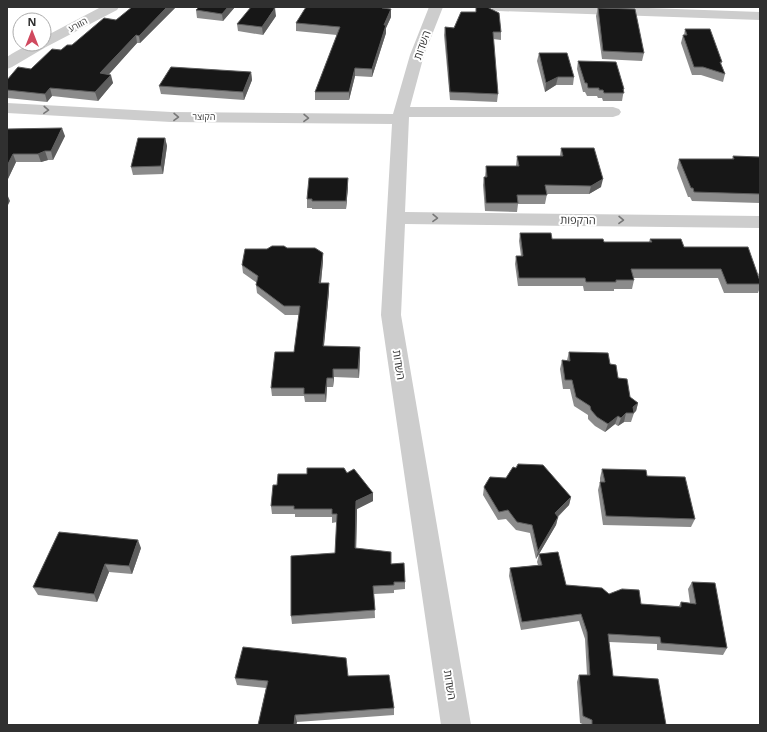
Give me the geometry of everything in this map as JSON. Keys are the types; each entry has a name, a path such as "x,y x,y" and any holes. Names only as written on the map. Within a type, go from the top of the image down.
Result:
{"street":[{"name":"הזורע","path":"52,38 112,7"},
{"name":"השדות","path":"436,7 417,55 401,116 391,315 456,725"},
{"path":"498,7 760,16"},
{"name":"הזורע","path":"7,64 26,52"},
{"name":"הקוצר","path":"7,108 171,117 401,116 613,112"},
{"name":"הרקפות","path":"396,218 760,222"}],"building":[{"path":"132,7 167,7 139,36 136,35 100,73 111,75 95,92 50,88 45,94 7,90 7,80 18,67 31,69 49,52 52,52 52,49 61,50 67,45 72,45 104,18 116,20"},
{"path":"199,7 228,7 222,14 196,10"},
{"path":"251,7 275,8 262,27 237,24"},
{"path":"306,7 383,7 382,8 391,9 384,25 386,25 372,69 355,68 349,92 315,92 340,27 296,23"},
{"path":"476,7 487,7 499,13 501,32 493,32 498,94 450,92 445,27 454,28 461,12 476,12"},
{"path":"598,8 635,9 644,53 603,51"},
{"path":"685,29 710,29 725,74 703,67 694,67 683,35 687,35"},
{"path":"539,53 567,53 574,77 558,77 546,83"},
{"path":"578,61 616,62 624,93 604,93 603,90 599,90 599,88 588,88"},
{"path":"171,67 251,72 243,92 159,86"},
{"path":"62,128 51,151 45,151 38,154 13,154 7,166 7,129"},
{"path":"138,138 165,138 161,166 131,167"},
{"path":"561,148 594,148 603,179 591,186 545,185 547,195 517,195 518,203 486,203 484,177 487,177 486,166 519,166 517,156 563,156"},
{"path":"733,156 760,157 760,194 694,192 679,159 734,159"},
{"path":"309,178 348,178 346,201 312,201 312,199 307,199"},
{"path":"520,233 551,233 552,239 603,239 604,242 652,242 650,239 681,239 684,247 748,247 760,284 727,284 721,269 631,269 634,280 616,280 616,282 586,282 585,278 519,278 516,256 523,256"},
{"path":"272,246 284,246 287,248 315,248 323,253 319,283 329,283 323,346 360,347 358,369 333,369 333,378 327,378 325,394 304,394 304,388 271,388 275,352 294,352 300,306 284,306 256,285 258,276 242,265 245,249 267,249"},
{"path":"569,352 608,353 610,364 616,365 618,378 627,379 630,397 638,403 633,407 634,413 626,413 621,418 618,416 608,424 597,417 591,410 590,406 576,397 572,380 565,380 562,360 570,361"},
{"path":"518,464 543,465 571,497 555,513 558,517 538,551 532,525 517,522 508,510 499,512 484,487 490,477 506,478 513,467 516,468"},
{"path":"307,468 344,468 347,473 354,469 373,493 356,501 355,548 391,552 391,564 404,563 405,582 394,582 394,585 373,586 375,610 291,616 291,556 335,553 337,514 332,514 332,509 294,509 294,506 271,506 273,485 277,485 278,474 307,474"},
{"path":"602,469 646,470 647,476 685,477 695,519 606,516 600,482 605,482"},
{"path":"59,532 138,540 129,566 105,564 94,594 33,587"},
{"path":"558,552 566,585 602,588 609,594 622,589 639,590 641,604 681,607 681,602 696,604 692,582 715,583 727,648 661,643 660,637 608,634 613,676 658,679 666,725 592,725 592,720 583,716 579,675 590,675 587,632 581,614 522,622 510,568 542,565 539,554"},
{"path":"243,647 346,658 348,676 389,675 394,708 295,715 294,725 258,725 268,681 235,678"}]}
